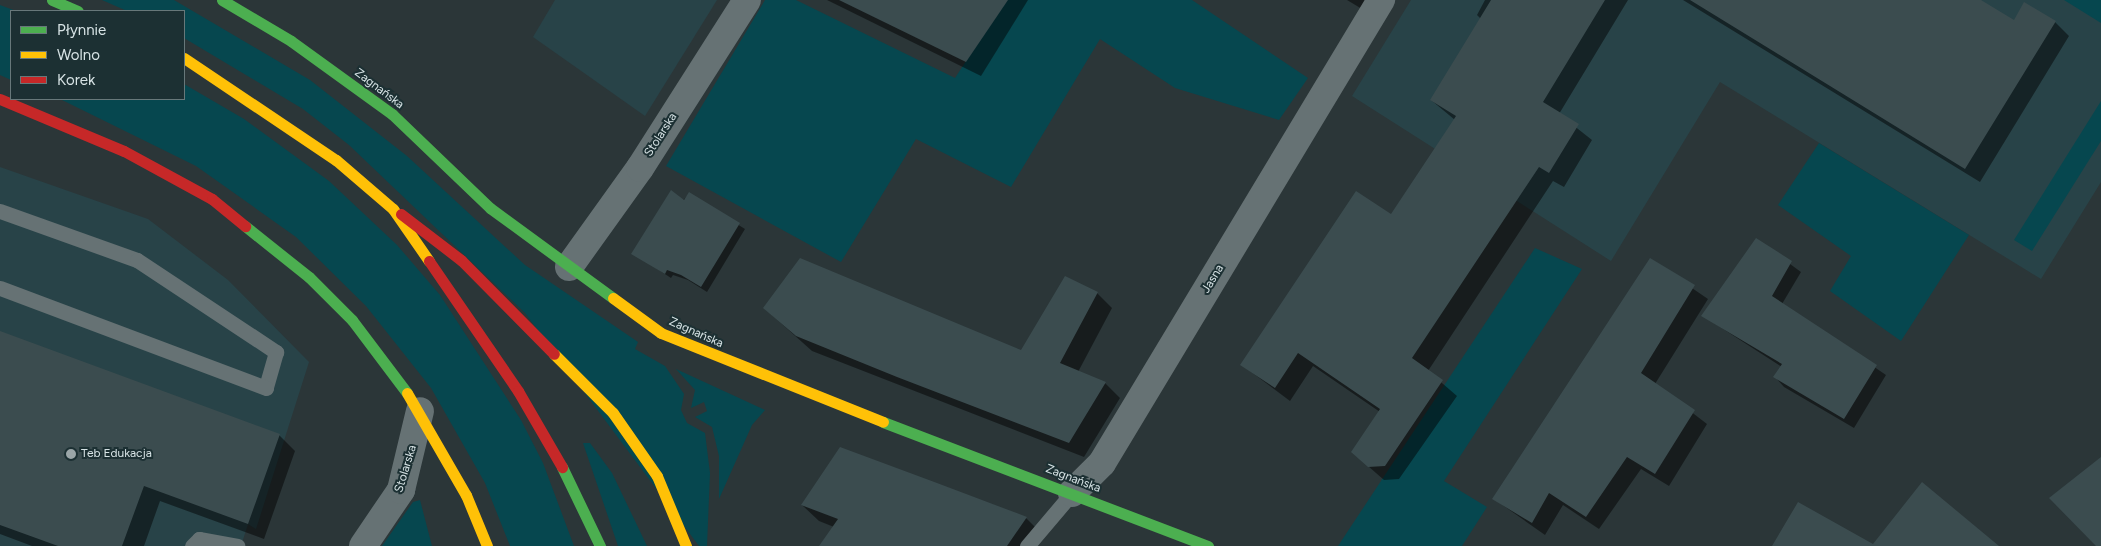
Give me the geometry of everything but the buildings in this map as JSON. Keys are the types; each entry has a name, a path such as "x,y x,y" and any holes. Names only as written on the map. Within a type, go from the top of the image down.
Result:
{"main road":[{"path":"52,0 76,10"},
{"name":"Zagnańska","path":"222,0 290,41 392,114 490,208 661,333 739,367 1208,546"},
{"path":"185,59 336,160 393,209 443,243 613,413 657,476 686,546"},
{"path":"0,99 124,151 212,198 267,239 352,320 420,411 466,495 486,546"},
{"path":"393,209 518,391 550,443 600,546"},
{"path":"466,495 468,538"}],"street":[{"name":"Stolarska","path":"569,267 640,168 747,0"},
{"name":"Jasna","path":"1072,493 1102,463 1381,0"},
{"name":"Stolarska","path":"364,546 401,490 420,411"}],"lane":[{"path":"0,211 137,260 276,352 266,388 0,288"},
{"name":"Jasna","path":"1028,546 1072,493"},
{"path":"192,546 199,539 237,546"}],"shaded area":[{"path":"102,0 174,0 310,80 407,156 525,265 638,342 635,349 665,366 684,394 681,410 687,423 705,433 710,473 707,546 699,546 525,313 349,145 303,109 185,39 185,10 125,10"},
{"path":"555,0 717,0 645,116 533,37"},
{"path":"765,0 796,0 955,78 1006,0 1192,0 1308,78 1279,120 1175,88 1100,39 1011,187 916,139 841,262 666,166"},
{"path":"1411,0 2101,0 2101,182 2041,279 1720,82 1611,261 1352,96"},
{"path":"2064,0 2101,0 2101,23"},
{"path":"0,5 13,10 10,10 10,80 0,75"},
{"path":"185,85 244,119 329,181 397,245 440,295 521,420 543,463 574,546 510,546 485,483 431,388 366,306 296,237 196,166 62,100 185,100"},
{"path":"2101,101 2101,141 2032,251 2014,240"},
{"path":"1819,143 1969,235 1901,341 1830,291 1851,256 1778,205"},
{"path":"0,167 148,219 228,280 309,362 256,529 248,524 241,546 0,546"},
{"path":"1535,248 1582,269 1444,481 1487,507 1462,546 1338,546"},
{"path":"676,369 765,410 752,425 719,499 719,456 712,427 695,417 707,411 704,402 691,408 695,390"},
{"path":"583,443 590,443 612,473 647,546 618,546"},
{"path":"420,500 432,546 382,546 413,502"}],"traffic: fast":[{"path":"52,0 76,10"},
{"path":"222,0 291,41 392,114 490,208 613,298"},
{"path":"245,226 309,277 352,320 407,393"},
{"path":"883,422 1208,546"},
{"path":"562,467 600,546"}],"traffic: slow":[{"path":"185,59 336,160 393,209 429,261"},
{"path":"613,298 661,333 883,422"},
{"path":"554,354 613,413 657,476 686,546"},
{"path":"407,393 466,495 487,546"}],"traffic: jam":[{"path":"0,99 124,151 212,199 245,226"},
{"path":"401,214 461,260 554,354"},
{"path":"429,261 518,391 562,467"}],"place":[{"name":"Teb Edukacja","path":"71,454"}]}
